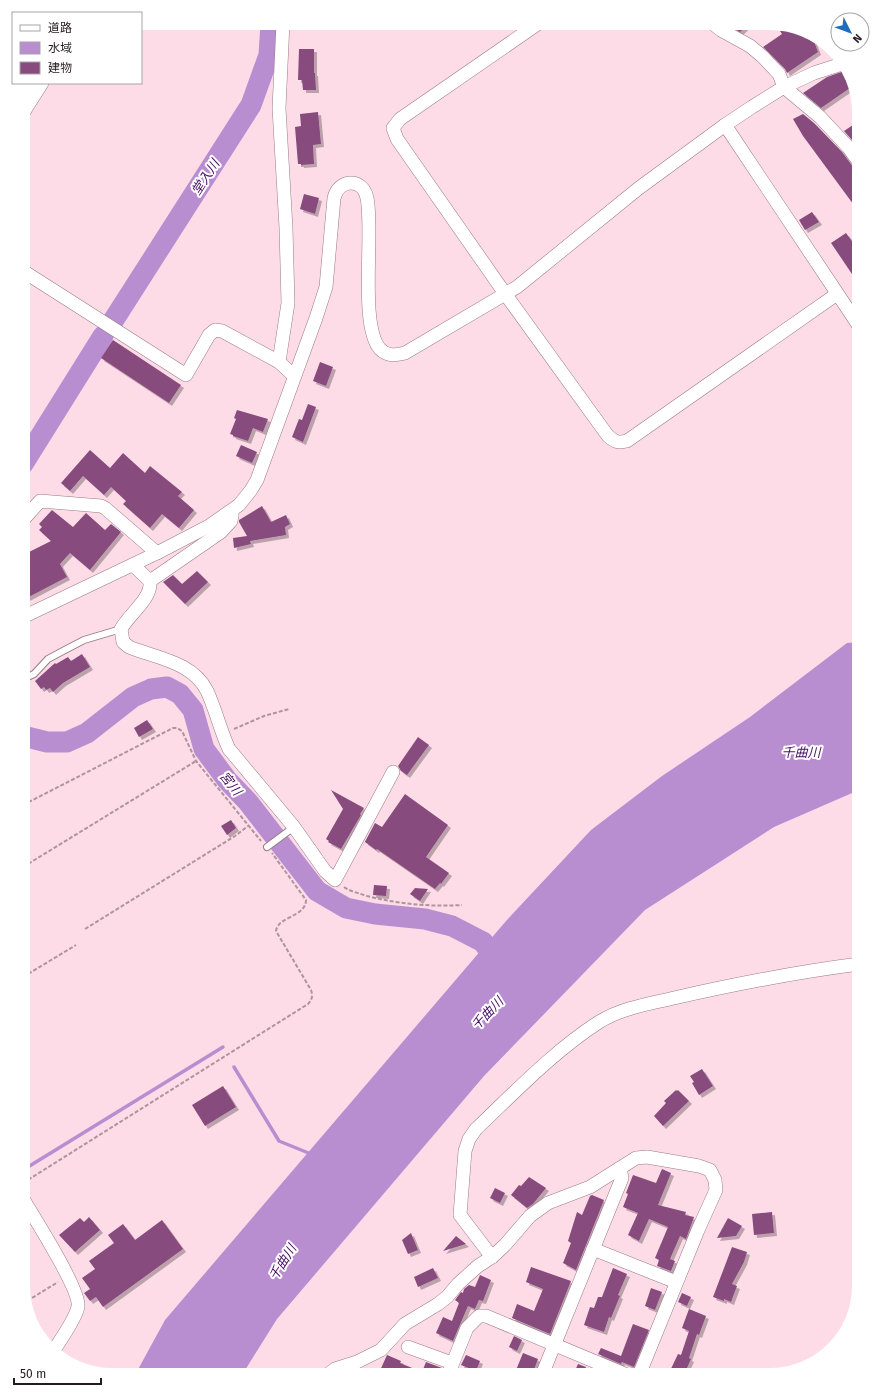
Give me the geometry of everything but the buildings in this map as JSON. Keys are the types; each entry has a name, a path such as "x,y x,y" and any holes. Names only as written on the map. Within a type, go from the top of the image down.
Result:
{"street":[{"path":"279,362 288,303 286,228 279,108 283,30"},
{"path":"529,30 400,119 393,128 397,140 506,295 608,436 614,442 619,443 627,441 837,294"},
{"path":"721,30 750,46 762,56 779,74 784,87 820,117 852,152"},
{"path":"30,613 133,565 209,526 232,511 246,497 257,480 326,288 334,198 338,189 345,184 350,182 359,185 366,193 369,212 369,309 376,343 387,354 394,356 405,353 506,295 529,279 616,206 725,125 784,87 814,73 837,66"},
{"path":"31,100 41,84"},
{"path":"725,125 852,316"},
{"path":"30,275 186,375 209,335 215,330 222,331 279,362 294,376"},
{"path":"30,512 40,501 101,506 157,553"},
{"path":"150,581 221,532 231,521 232,511"},
{"path":"133,565 150,581 151,588 148,594 120,629 123,642 130,647 180,665 201,680 207,691 222,735 229,749 289,831 335,880 393,772"},
{"path":"492,1257 460,1215 465,1151 469,1139 476,1129 541,1068 578,1037 600,1021 622,1010 717,988 852,965"},
{"path":"338,1368 357,1362 381,1350 405,1324 438,1304 478,1266 492,1257 505,1245 530,1216 548,1203 590,1187 636,1158 647,1157 699,1166 710,1170 715,1180 716,1190 706,1210 642,1368"},
{"path":"545,1368 622,1178 620,1168"},
{"path":"30,1211 68,1277 78,1299 78,1306 72,1320 56,1346"},
{"path":"593,1249 676,1282"},
{"path":"450,1368 467,1328 479,1316 486,1316 610,1368"},
{"path":"408,1347 448,1368"}],"lane":[{"path":"30,676 34,674 48,659 84,640 120,629"},
{"path":"269,846 289,831"}],"path":[{"path":"222,735 264,716 289,709"},
{"path":"30,801 172,728 177,728 184,733 196,761 248,826 269,846 306,900 302,910 278,925 276,931 311,990 312,997 308,1004 30,1179"},
{"path":"30,863 196,761"},
{"path":"85,929 235,836 248,826"},
{"path":"335,880 350,891 381,899 438,906 462,905"},
{"path":"30,973 76,945"},
{"path":"31,1298 68,1277"}],"water":[{"name":"千曲川","path":"847,643 852,643 852,793 774,827 645,910 484,1076 277,1319 246,1368 139,1368 165,1320 506,921 591,830 662,776 750,717"}],"waterway":[{"name":"堂入川","path":"113,321 251,105 269,55 271,30"},
{"name":"堂入川","path":"30,453 103,336"},
{"name":"宮川","path":"30,738 47,742 67,742 87,733 133,697 151,689 167,687 180,694 193,710 204,749 227,780 248,802 317,891 346,908 375,914 425,919 452,926 483,942 502,968"},
{"path":"30,1166 223,1047"},
{"path":"234,1067 279,1141 311,1154"}]}
